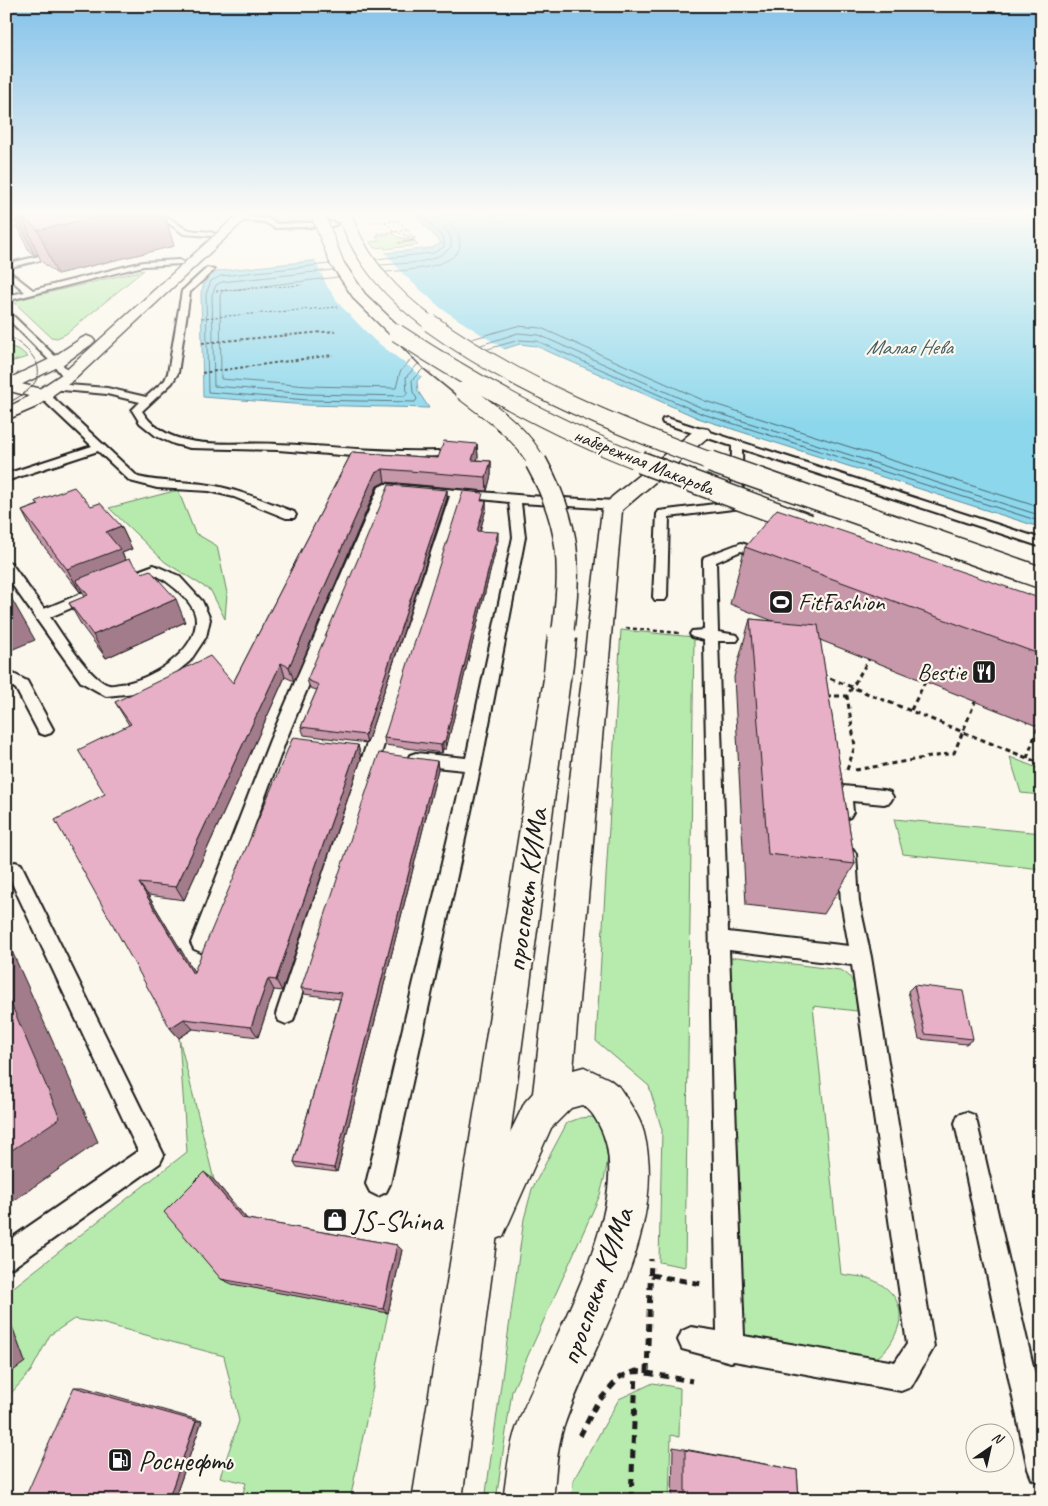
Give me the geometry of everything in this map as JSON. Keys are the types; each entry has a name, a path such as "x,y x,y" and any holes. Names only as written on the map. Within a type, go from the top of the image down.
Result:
{"main road":[{"path":"8,387 56,362 102,330 152,285"},
{"path":"6,415 55,386 164,285"},
{"name":"набережная Макарова","path":"352,285 360,297 397,334 459,373 536,416 636,460 824,530"},
{"name":"набережная Макарова","path":"387,285 430,323 496,366 566,401 660,443 1042,578"},
{"name":"проспект КИМа","path":"397,334 431,366 522,440 553,489 562,515 568,542 569,573 558,672 437,1500"},
{"path":"8,387 55,386"},
{"path":"551,1101 611,516 616,505 702,432"},
{"name":"проспект КИМа","path":"473,1256 538,1115 560,1092 584,1086 606,1100 625,1130 628,1160 628,1196 621,1234 588,1322 540,1430 528,1500"}],"lane":[{"path":"23,285 31,292"},
{"path":"6,298 58,285"},
{"path":"193,285 186,291 173,373 169,381 138,410 141,420 156,432 178,442 216,446 277,447 403,456 438,454"},
{"path":"6,312 56,362 55,386 100,447 134,479 158,485 209,488 237,494 290,515"},
{"path":"55,386 107,391 147,400"},
{"path":"667,421 1042,543"},
{"path":"660,597 664,514 737,505 737,444"},
{"path":"6,478 100,447"},
{"path":"201,943 278,740 385,487 514,499 616,505"},
{"path":"286,1014 457,494"},
{"path":"378,1184 472,765 519,537 514,499"},
{"path":"731,1349 719,940 704,635 709,560 741,547 778,560"},
{"path":"6,566 86,678 106,691 135,688 162,676 184,657 199,637 204,619 197,604 174,579 154,569 119,583"},
{"path":"42,615 102,590"},
{"path":"704,635 732,638"},
{"path":"6,675 22,686 45,729"},
{"path":"278,740 297,743"},
{"path":"354,751 472,765"},
{"path":"691,1340 731,1349 901,1377 921,1347 861,957 850,902 843,793 884,797"},
{"path":"6,875 15,870 152,1155 6,1257"},
{"path":"719,940 861,957"},
{"path":"966,1123 1042,1469"}],"path":[{"path":"210,292 287,285"},
{"path":"202,318 338,306"},
{"path":"202,343 336,331"},
{"path":"202,373 333,355"},
{"path":"618,627 704,635"},
{"path":"843,793 847,771 855,746 848,696 869,659"},
{"path":"820,674 1042,764"},
{"path":"911,710 925,682"},
{"path":"818,696 848,696"},
{"path":"962,732 975,702"},
{"path":"1027,758 1038,726"},
{"path":"839,770 847,771"},
{"path":"647,1373 651,1256"},
{"path":"651,1275 691,1282"},
{"path":"631,1500 636,1370"},
{"path":"578,1438 597,1403 620,1377 636,1370 692,1381"}],"green space":[{"path":"79,285 125,285 66,334 57,338 51,337 13,301"},
{"path":"6,345 20,350 28,357 6,363"},
{"path":"178,490 195,533 217,546 227,593 225,619 211,591 165,562 109,508"},
{"path":"621,630 694,637 685,1267 659,1262 662,1130 649,1086 596,1041"},
{"path":"1010,757 1042,770 1042,795 1021,793"},
{"path":"894,819 1042,833 1042,869 903,854"},
{"path":"737,957 840,970 850,977 854,987 857,1011 813,1006 841,1274 876,1281 894,1297 900,1311 898,1328 893,1339 885,1351 872,1361 739,1345 727,961"},
{"path":"179,1038 214,1180 176,1219 233,1284 388,1313 350,1500 241,1500 246,1483 220,1477 239,1421 224,1356 101,1323 74,1319 50,1335 31,1371 6,1399 6,1376 25,1362 9,1318 6,1293 187,1152"},
{"path":"592,1117 605,1126 608,1145 606,1169 600,1195 512,1391 496,1500 485,1500 524,1219 532,1189 567,1123 580,1118"},
{"path":"653,1383 680,1388 679,1437 671,1435 669,1500 572,1500 573,1481 619,1399"}],"water":[{"name":"Малая Нева","path":"204,285 1042,285 1042,528 698,418 536,346 520,344 423,374 417,381 418,391 429,408 307,405 203,397 201,292"}],"pier":[{"path":"415,285 442,309 507,351 423,377 374,340 340,305 327,286"}],"building":[{"path":"444,441 477,444 472,460 491,461 486,477 383,469 375,473 289,667 281,663 176,887 139,883 193,974 293,737 358,745 276,980 268,979 251,1027 184,1019 170,1028 55,820 105,794 78,750 131,724 115,702 210,656 233,683 352,452 438,458"},
{"path":"389,485 447,490 365,735 301,727 319,685 307,680"},
{"path":"74,487 91,506 100,503 121,526 106,532 120,549 67,569 22,511 39,505 36,501"},
{"path":"463,491 483,493 481,501 486,501 477,531 498,532 445,741 441,745 384,738"},
{"path":"777,509 1042,599 1042,655 745,547"},
{"path":"129,559 142,573 150,570 176,599 93,635 69,603 88,595 76,580"},
{"path":"750,619 818,625 855,864 768,854"},
{"path":"379,753 437,761 334,1168 294,1162 342,993 301,988"},
{"path":"914,985 963,991 973,1039 925,1034"},
{"path":"6,992 60,1118 6,1154"},
{"path":"204,1172 242,1218 397,1245 383,1309 221,1279 164,1212"},
{"name":"Роснефть","path":"74,1387 196,1421 168,1500 24,1500"},
{"path":"685,1450 797,1470 799,1500 685,1500"}],"tram line":[{"path":"6,334 25,348 38,366 36,381 31,387 6,404"}],"place":[{"name":"FitFashion","path":"781,602"},
{"name":"Bestie","path":"984,672"},
{"name":"JS-Shina","path":"335,1220"},
{"name":"Роснефть","path":"120,1460"}]}
